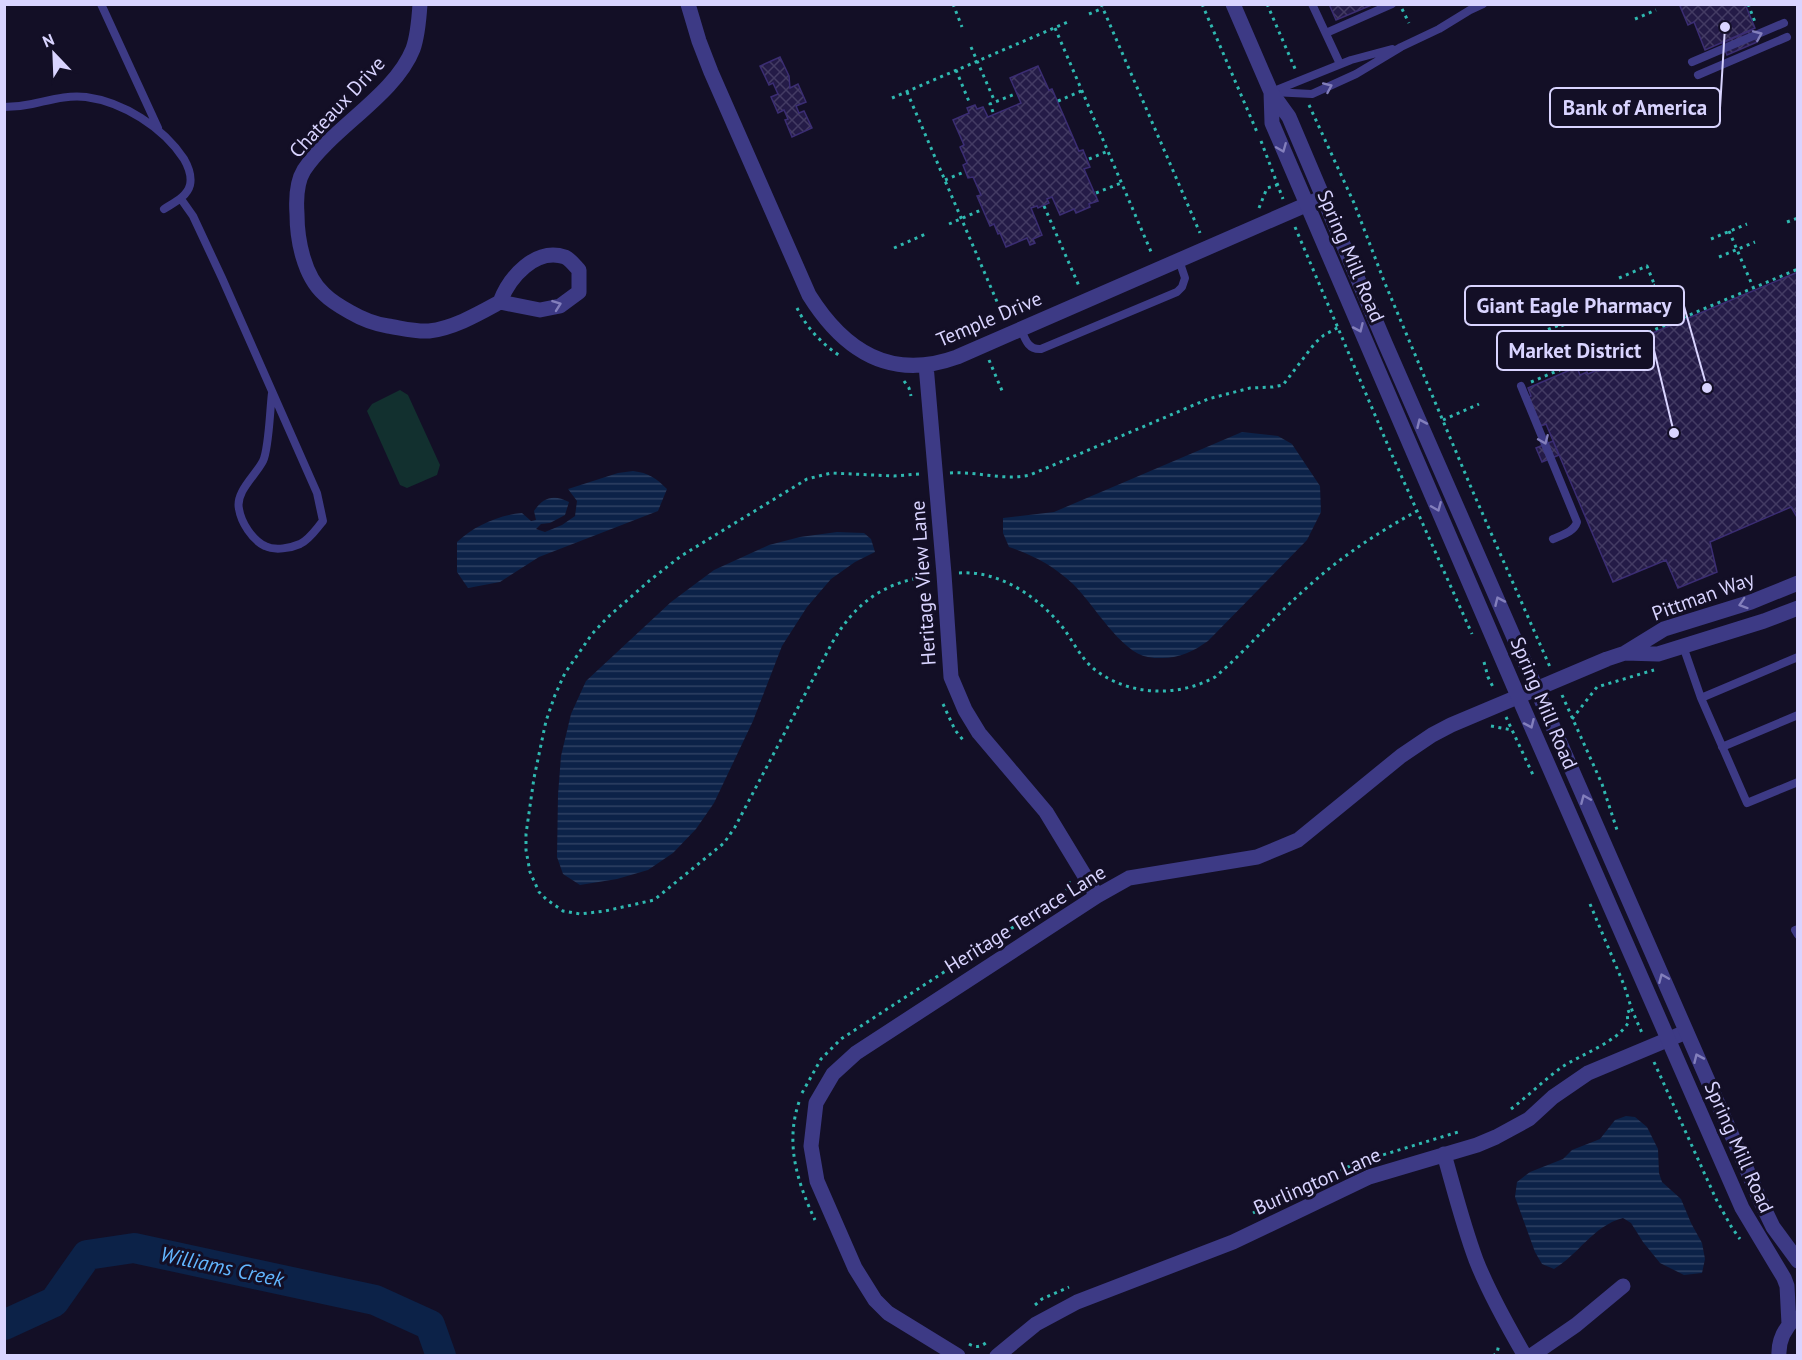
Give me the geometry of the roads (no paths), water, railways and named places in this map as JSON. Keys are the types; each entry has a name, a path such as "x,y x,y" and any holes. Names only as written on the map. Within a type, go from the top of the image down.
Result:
{"street":[{"name":"Chateaux Drive","path":"420,4 417,36 412,51 401,69 390,84 332,138 303,172 296,195 301,247 310,275 323,294 359,317 382,325 428,331 455,325 500,302"},
{"name":"Temple Drive","path":"688,4 715,82 808,295 837,333 873,357 892,364 937,364 957,357 1324,197"},
{"name":"Spring Mill Road","path":"1233,4 1271,92 1289,117 1385,343 1765,1210 1782,1241 1797,1261"},
{"name":"Spring Mill Road","path":"1271,92 1272,123 1306,205 1745,1214 1780,1268 1787,1286 1793,1320"},
{"path":"549,256 566,257 579,270 579,292 560,306 540,310 500,302 505,290 528,263 549,256"},
{"name":"Heritage View Lane","path":"926,365 951,676 965,710 979,733 1046,813 1097,896"},
{"name":"Pittman Way","path":"1537,688 1625,653 1664,629 1751,602 1797,583"},
{"name":"Pittman Way","path":"1625,653 1658,654 1764,621 1797,608"},
{"name":"Heritage Terrace Lane","path":"961,1349 888,1312 875,1300 855,1268 818,1181 811,1146 816,1103 833,1074 855,1053 1097,896 1129,878 1257,857 1298,840 1417,745 1451,725 1537,688"},
{"name":"Burlington Lane","path":"997,1356 1036,1324 1077,1302 1233,1242 1369,1177 1477,1145 1496,1137 1529,1119 1553,1096 1588,1073 1686,1032"},
{"path":"1444,1154 1477,1262 1524,1356"},
{"path":"1531,1356 1576,1325 1623,1286"},
{"path":"1779,1356 1782,1337 1793,1320"}],"lane":[{"path":"101,4 158,129"},
{"path":"1312,4 1340,64"},
{"path":"1326,33 1392,4"},
{"path":"1271,92 1312,94 1356,74 1401,47 1483,4"},
{"path":"1692,62 1784,23"},
{"path":"1698,75 1787,37"},
{"path":"1271,92 1340,64 1401,47"},
{"path":"4,107 30,105 59,97 86,97 108,102 136,115 158,129 176,146 189,167 190,185 181,198 164,209"},
{"path":"181,198 198,227 317,493 323,521 302,543 285,549 265,546 253,536 241,518 237,506 244,488 264,460 272,393"},
{"path":"1021,329 1029,345 1036,350 1041,349 1177,292 1182,287 1185,278 1179,260"},
{"path":"1524,385 1577,522 1571,530 1553,539"},
{"path":"1683,646 1701,698 1747,802 1797,782"},
{"path":"1701,698 1797,657"},
{"path":"1722,747 1797,715"},
{"path":"1797,929 1795,930 1797,935"}],"water":[{"path":"1242,432 1278,436 1292,444 1320,486 1321,512 1307,540 1208,641 1192,651 1169,658 1151,658 1138,653 1118,637 1081,592 1066,578 1043,562 1009,547 1003,533 1003,518 1054,512"},
{"path":"633,471 652,477 667,489 658,511 539,557 500,582 468,588 457,572 457,542 479,526 505,516 522,513 531,521 536,520 534,511 549,498 569,502 565,515 550,523 541,524 536,529 545,532 562,525 575,516 577,501 568,489 618,473"},
{"path":"837,532 864,533 871,539 875,552 855,562 831,579 807,607 782,646 753,721 714,803 696,829 673,853 648,870 617,879 580,885 563,874 557,857 561,756 571,714 586,681 671,602 714,570 769,545 800,537"},
{"path":"1626,1116 1635,1117 1647,1127 1658,1149 1659,1173 1662,1182 1681,1199 1702,1243 1705,1259 1702,1273 1684,1275 1660,1263 1631,1223 1623,1218 1603,1227 1554,1269 1542,1264 1535,1252 1515,1197 1517,1182 1530,1172 1563,1159 1572,1150 1600,1139 1615,1120"}],"waterway":[{"name":"Williams Creek","path":"4,1325 54,1302 87,1255 134,1248 375,1300 430,1325 441,1356"}],"place":[{"name":"Bank of America","path":"1725,27"},
{"name":"Giant Eagle Pharmacy","path":"1707,388"},
{"name":"Market District","path":"1674,433"}]}
